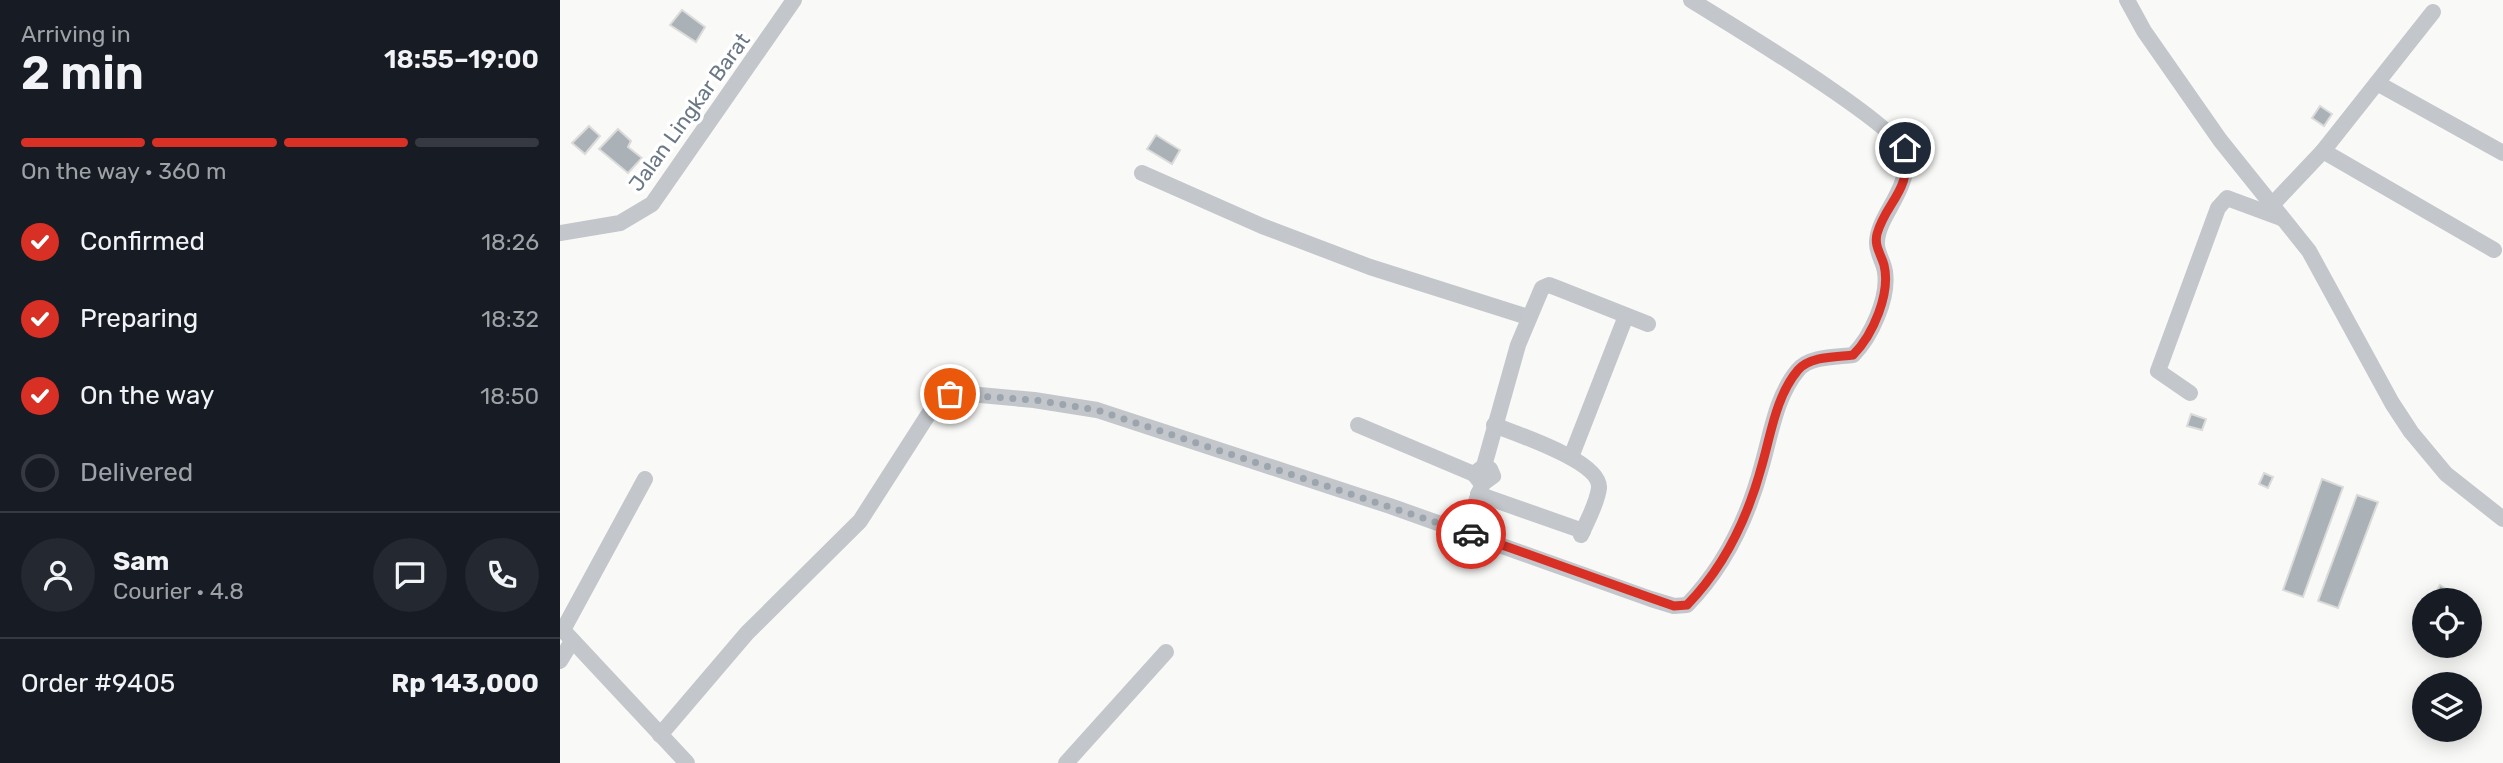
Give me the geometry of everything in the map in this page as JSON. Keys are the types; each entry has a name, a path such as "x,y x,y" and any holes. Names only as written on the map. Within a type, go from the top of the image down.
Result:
{"street":[{"name":"Jalan Lingkar Barat","path":"560,233 620,223 639,215 652,204 794,0"},
{"path":"660,735 747,633 860,521 937,401 950,394 1034,400 1097,410 1465,532 1674,606 1687,605 1713,574 1736,540 1761,469 1777,409 1799,369 1819,359 1853,355 1871,326 1883,297 1886,276 1877,247 1877,234 1902,190 1905,148 1895,137 1807,73 1691,0"},
{"path":"2127,0 2144,31 2206,120 2309,251 2386,392 2411,432 2446,474 2503,519"},
{"path":"2276,212 2433,12"},
{"path":"2377,83 2503,153"},
{"path":"2323,151 2494,250"},
{"path":"1142,173 1262,226 1370,267 1528,317"},
{"path":"2190,393 2158,371 2218,208 2227,198 2276,212"},
{"path":"1465,532 1494,425 1528,317 1542,288 1549,285 1648,324"},
{"path":"1571,457 1626,316"},
{"path":"1358,425 1480,480 1582,533 1599,488 1597,478 1588,467 1571,457 1494,425"},
{"path":"560,661 565,633 645,479"},
{"path":"565,633 687,763"},
{"path":"1066,763 1166,652"}],"building":[{"path":"682,10 705,27 696,42 670,25"},
{"path":"2320,106 2332,114 2324,126 2312,118"},
{"path":"589,126 600,136 585,154 572,143"},
{"path":"618,129 631,141 628,147 642,158 628,173 599,149"},
{"path":"1156,135 1180,150 1172,164 1147,149"},
{"path":"2191,414 2206,419 2202,430 2187,426"},
{"path":"2264,473 2273,477 2268,488 2259,484"},
{"path":"2322,479 2343,487 2303,597 2283,590"},
{"path":"2357,495 2378,502 2338,608 2318,601"}],"way so far":[{"path":"950,394 1034,400 1097,410 1471,534"}],"route":[{"path":"1471,534 1674,606 1687,605 1701,590 1736,540 1761,469 1777,409 1799,369 1819,359 1853,355 1871,326 1883,297 1886,276 1877,247 1877,234 1902,190 1907,158 1905,148"}]}
